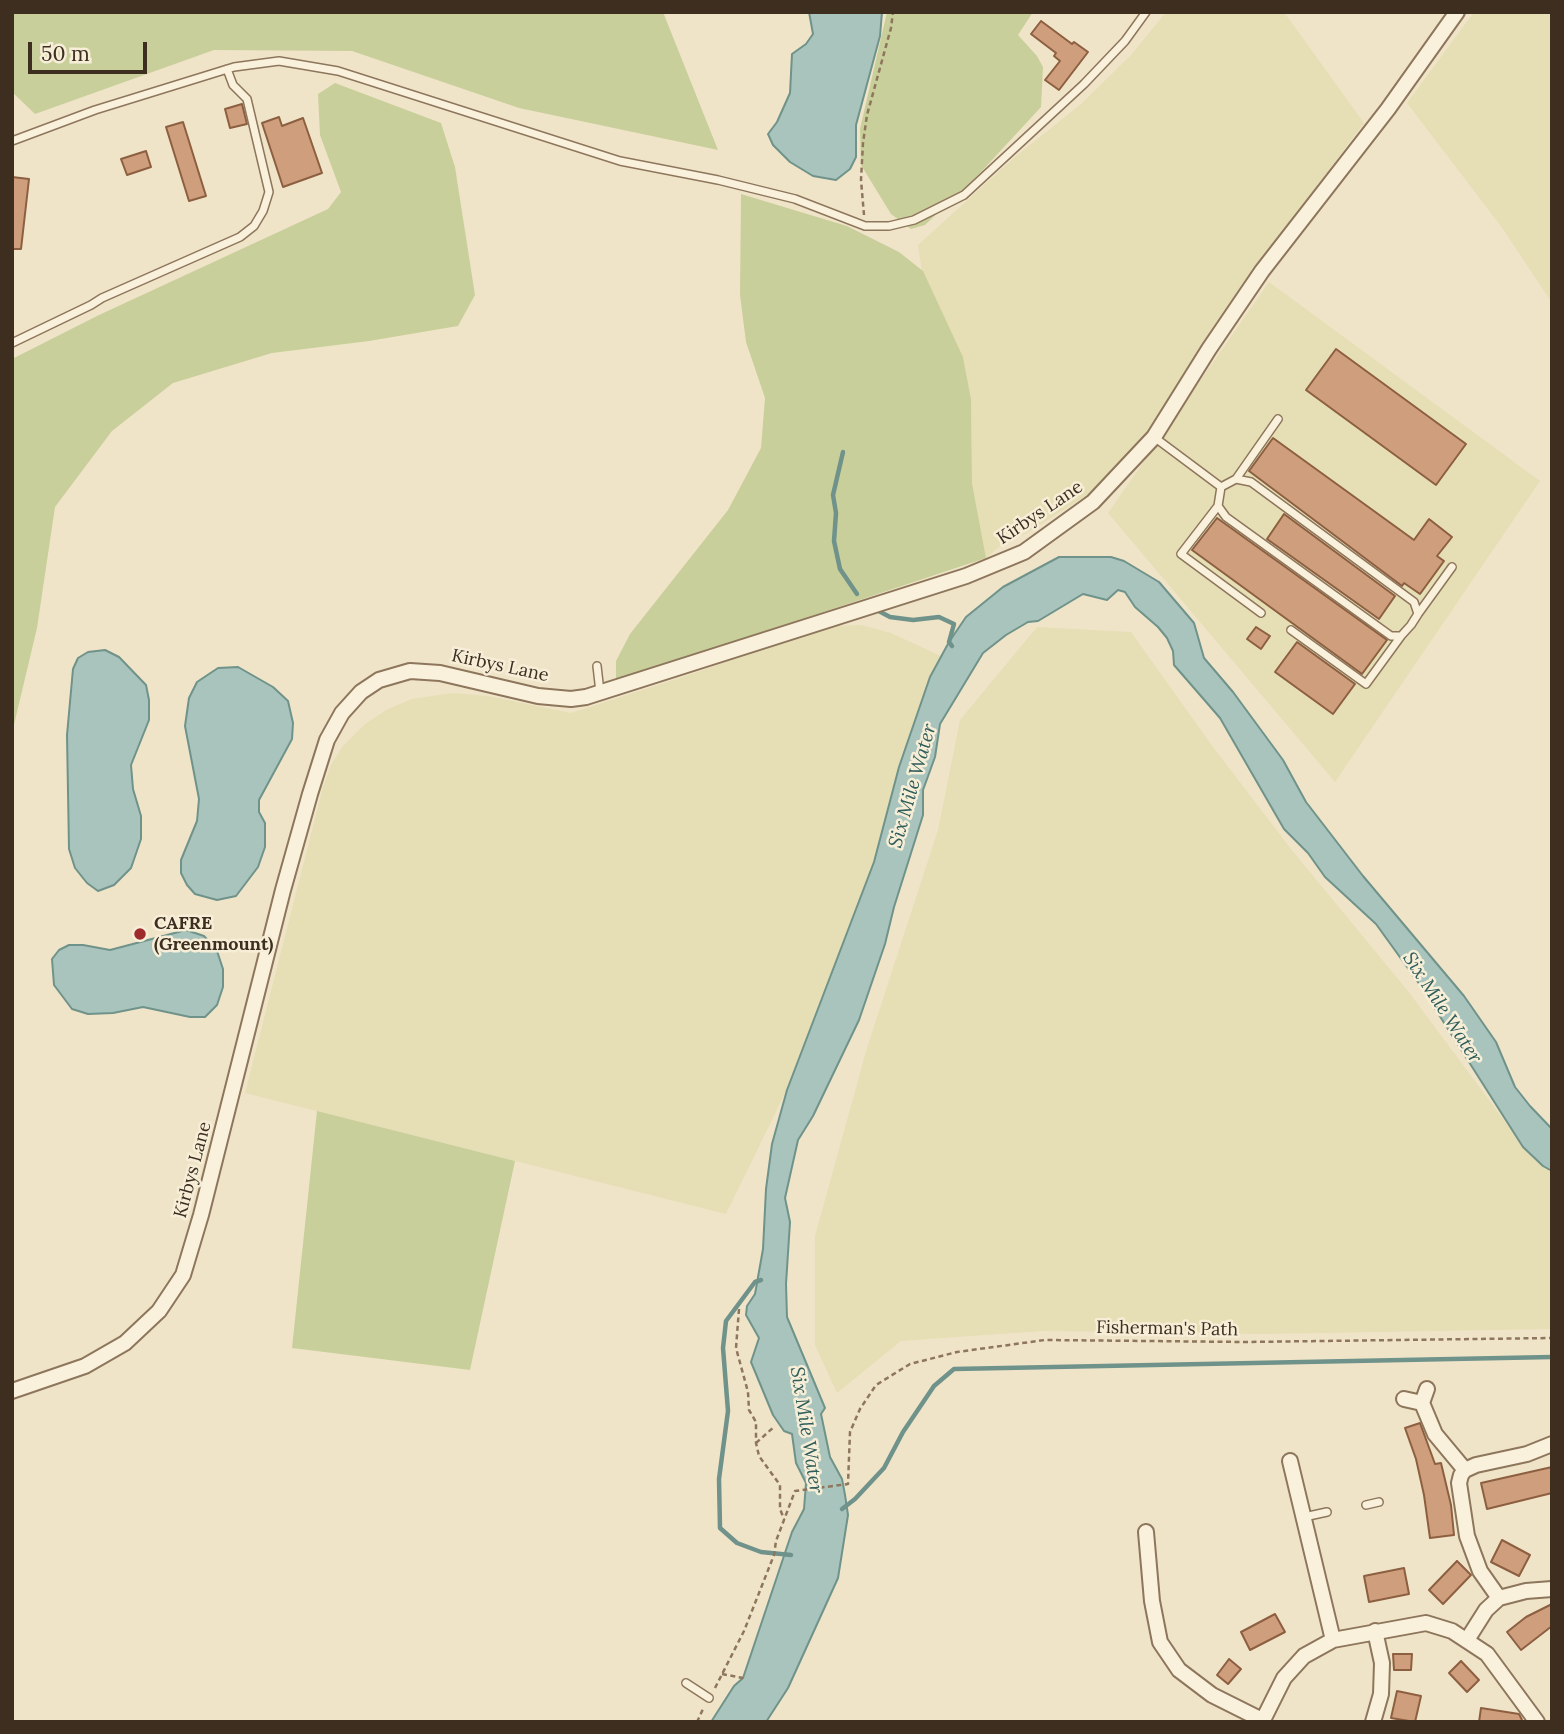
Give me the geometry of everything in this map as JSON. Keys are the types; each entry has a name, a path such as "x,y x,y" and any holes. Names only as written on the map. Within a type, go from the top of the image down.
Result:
{"street":[{"name":"Kirbys Lane","path":"12,1391 85,1366 125,1343 159,1311 183,1275 205,1203 259,984 310,794 327,740 342,713 361,692 379,680 410,671 440,673 537,701 571,699 966,576 1024,552 1093,502 1154,437 1246,293 1457,12"},
{"path":"1404,1399 1424,1396 1435,1434 1465,1470"},
{"path":"1499,1598 1480,1571 1467,1536 1459,1483 1465,1470 1476,1465 1527,1454 1552,1444"},
{"path":"1290,1461 1333,1640"},
{"path":"1146,1532 1152,1601 1160,1642 1179,1670 1212,1695 1262,1721 1284,1678 1304,1656 1333,1640 1375,1630 1426,1623 1452,1631 1487,1654 1537,1722"},
{"path":"1468,1640 1486,1611 1499,1598 1526,1591 1552,1589"},
{"path":"1373,1722 1381,1694 1382,1663 1375,1630"}],"lane":[{"path":"12,141 95,110 228,69 279,61 338,71 620,161 718,180 795,199 865,226 889,226 914,220 964,195 1084,84 1125,41 1146,12"},
{"path":"12,342 102,298 240,237 254,226 263,211 269,192 247,99 233,85 228,69"},
{"path":"1221,487 1236,479 1278,419"},
{"path":"1154,437 1221,487"},
{"path":"1236,479 1251,482 1414,603 1418,614"},
{"path":"1221,487 1218,506 1181,554 1261,613"},
{"path":"1218,506 1226,517 1391,636 1401,636"},
{"path":"1291,630 1366,684 1452,567"},
{"path":"597,666 600,692"},
{"path":"1366,1505 1378,1502"},
{"path":"1304,1517 1327,1512"},
{"path":"686,1683 709,1698"}],"path":[{"path":"865,226 861,180 863,143 867,115 891,28 892,12"},
{"path":"697,1722 744,1631 774,1555 783,1519 780,1509 780,1485 759,1456 756,1422 749,1410 748,1392 736,1348 739,1309"},
{"name":"Fisherman's Path","path":"783,1519 795,1491 848,1485 850,1432 860,1409 876,1385 910,1364 957,1352 1045,1340 1246,1342 1552,1338"},
{"path":"756,1443 775,1426"},
{"path":"722,1674 743,1678"}],"shaded area":[{"path":"1166,12 1284,12 1364,123 1233,298 1146,436 1129,456 1089,494 1025,534 1003,544 986,558 972,483 971,399 963,357 922,272 918,245 1015,157 1081,104 1132,54"},
{"path":"1474,12 1552,12 1552,303 1503,229 1407,103"},
{"path":"1269,282 1540,481 1335,782 1108,513"},
{"path":"861,625 891,633 941,656 930,677 874,862 789,1085 726,1214 245,1093 323,787 332,763 343,746 365,724 388,709 412,699 452,693 488,696 571,713 701,671 782,640 832,626"},
{"path":"1037,627 1131,632 1213,747 1291,849 1408,991 1521,1143 1543,1166 1552,1171 1552,1329 1264,1334 1042,1331 901,1341 837,1393 815,1345 815,1236 867,1048 938,830 960,720"}],"green space":[{"path":"12,12 663,12 718,150 519,108 352,51 214,50 35,114 12,92"},
{"path":"887,12 1033,12 1018,35 1043,67 1041,107 981,172 925,225 911,229 891,214 861,165 860,129"},
{"path":"335,83 441,123 455,167 475,295 458,326 272,353 173,383 112,431 55,507 37,628 12,733 12,359 99,315 328,209 341,192 320,135 318,94"},
{"path":"741,194 847,226 899,252 923,271 963,357 971,399 972,483 986,558 616,681 616,661 630,634 728,510 761,448 765,398 746,342 740,295"},
{"path":"317,1111 515,1161 470,1370 292,1348"}],"water":[{"path":"809,12 882,12 880,36 856,125 856,157 850,169 836,180 813,176 790,162 773,145 768,134 777,122 790,93 792,54 806,44 813,34"},
{"name":"Six Mile Water","path":"1059,557 1111,557 1124,561 1159,582 1194,623 1204,658 1233,692 1283,760 1306,802 1363,876 1464,996 1496,1042 1515,1087 1552,1129 1552,1171 1523,1147 1420,985 1376,924 1325,877 1308,853 1284,829 1220,718 1174,665 1173,651 1167,638 1135,607 1125,592 1118,590 1107,600 1083,594 1038,621 1028,622 1006,635 983,653 940,724 935,757 923,790 923,815 885,944 859,1020 813,1116 798,1140 785,1198 790,1222 787,1317 825,1408 821,1414 830,1457 842,1479 848,1515 838,1578 788,1688 766,1722 711,1722 734,1686 743,1678 792,1532 804,1509 806,1483 796,1463 792,1434 784,1431 773,1415 751,1362 759,1338 746,1315 747,1306 755,1294 763,1249 766,1189 772,1144 787,1090 874,862 899,767 930,677 966,617 1003,587"},
{"path":"105,650 119,657 146,685 149,720 131,765 133,789 141,816 141,839 131,868 114,885 98,891 87,883 75,868 69,849 67,735 73,669 78,658 88,652"},
{"path":"238,667 273,687 288,701 293,723 292,739 259,800 259,812 265,823 265,847 258,867 236,896 217,900 195,894 181,873 181,860 197,821 199,799 185,726 189,698 197,682 218,668"},
{"path":"186,930 204,936 217,951 223,969 223,987 217,1005 205,1017 190,1017 143,1007 113,1013 88,1014 72,1009 54,985 52,959 59,950 69,945 110,950"}],"building":[{"path":"1041,21 1072,44 1074,42 1088,52 1059,90 1045,80 1060,61 1054,56 1056,53 1031,34"},
{"path":"242,104 247,124 230,128 225,109"},
{"path":"279,117 282,126 303,118 322,173 283,187 262,123"},
{"path":"183,122 206,196 189,201 166,127"},
{"path":"146,151 151,167 127,175 121,159"},
{"path":"12,177 29,179 21,249 12,249"},
{"path":"1336,349 1466,444 1436,485 1306,390"},
{"path":"1273,438 1414,540 1429,519 1452,537 1437,556 1444,561 1420,594 1404,583 1402,586 1249,471"},
{"path":"1284,514 1395,596 1379,619 1267,539"},
{"path":"1217,518 1387,640 1362,674 1192,550"},
{"path":"1256,627 1270,636 1261,649 1247,639"},
{"path":"1297,642 1355,684 1333,714 1275,672"},
{"path":"1420,1423 1435,1464 1441,1463 1451,1505 1454,1535 1430,1538 1416,1459 1405,1428"},
{"path":"1552,1467 1552,1493 1487,1509 1481,1483"},
{"path":"1502,1540 1530,1555 1519,1576 1491,1562"},
{"path":"1457,1561 1471,1575 1443,1604 1429,1590"},
{"path":"1404,1568 1409,1594 1369,1602 1364,1576"},
{"path":"1552,1604 1552,1626 1521,1650 1507,1632 1526,1617"},
{"path":"1275,1614 1285,1632 1250,1650 1241,1632"},
{"path":"1393,1654 1412,1654 1411,1670 1394,1670"},
{"path":"1229,1659 1241,1669 1228,1684 1217,1675"},
{"path":"1461,1661 1479,1680 1467,1692 1449,1673"},
{"path":"1397,1691 1421,1696 1415,1722 1391,1718"},
{"path":"1481,1708 1519,1714 1523,1722 1479,1722"}],"waterway":[{"path":"843,452 833,495 836,513 834,541 840,569 857,594"},
{"path":"875,609 890,617 913,620 939,617 954,624 949,642 952,646"},
{"path":"761,1280 755,1282 726,1321 723,1348 728,1411 719,1479 720,1528 737,1543 761,1552 791,1555"},
{"path":"842,1509 884,1468 903,1432 934,1386 954,1369 1552,1357"}],"place":[{"name":"CAFRE (Greenmount)","path":"140,934"}]}
